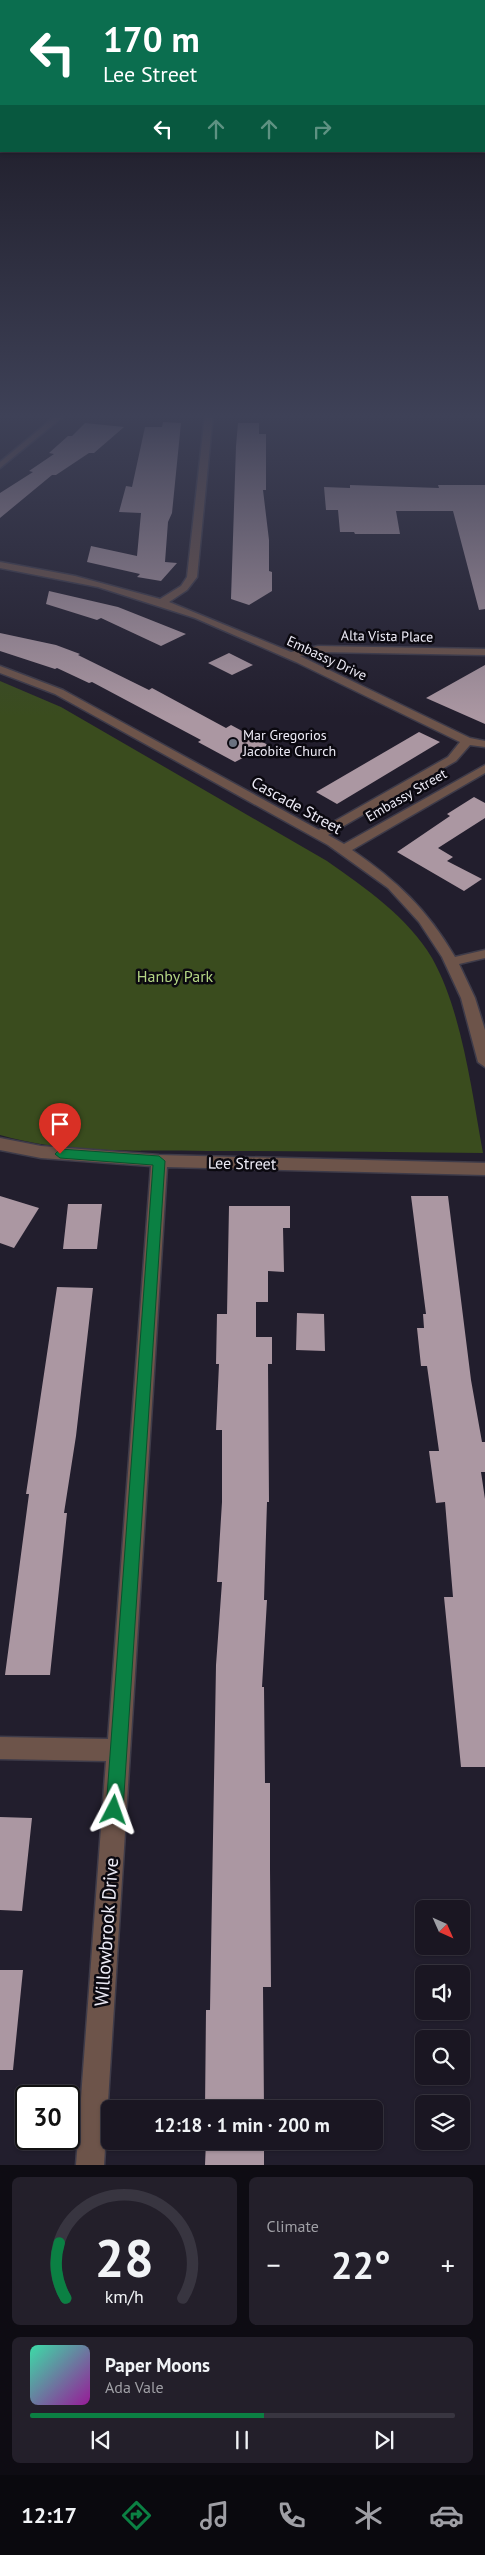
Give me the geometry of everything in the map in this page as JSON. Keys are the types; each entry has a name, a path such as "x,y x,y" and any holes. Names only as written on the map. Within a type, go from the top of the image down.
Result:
{"street":[{"path":"161,603 184,588 192,577 198,515"},
{"name":"Embassy Drive","path":"0,565 70,578 161,603 198,616 467,741"},
{"name":"Alta Vista Place","path":"289,657 304,651 318,649 485,652"},
{"name":"Cascade Street","path":"0,670 59,692 319,835 372,870 410,902 451,962 471,1004 485,1062"},
{"path":"319,835 452,759 467,741 485,744"},
{"name":"Embassy Street","path":"343,850 485,768"},
{"path":"451,962 485,954"},
{"name":"Lee Street","path":"0,1144 41,1152 159,1161 485,1169"},
{"name":"Willowbrook Drive","path":"90,2165 159,1161"},
{"path":"0,1748 119,1750"}],"green space":[{"name":"Hanby Park","path":"0,681 61,707 327,861 385,904 422,943 442,979 451,1002 465,1053 483,1153 102,1150 50,1145 0,1135"}],"building":[{"path":"141,515 171,515 168,522 165,562 177,563 161,581 137,577 140,574 87,562 91,546 137,556"},
{"path":"234,515 266,515 272,591 249,605 231,599"},
{"path":"338,515 397,515 400,534 355,534 354,532 340,532"},
{"path":"454,515 485,515 485,609 479,610"},
{"path":"49,591 118,607 186,634 161,646 101,618 97,620 46,604"},
{"path":"0,633 56,645 80,654 78,655 149,690 152,688 226,728 231,725 268,745 235,762 198,742 201,740 92,682 89,683 57,668 55,669 0,651"},
{"path":"229,653 253,665 232,675 208,663"},
{"path":"485,665 485,724 426,698"},
{"path":"419,732 440,742 337,804 316,792"},
{"path":"474,797 485,803 485,818 438,848 453,857 447,861 482,879 464,891 397,852 450,816 447,814"},
{"path":"0,1196 39,1208 14,1248 0,1243"},
{"path":"411,1196 448,1196 471,1380 482,1442 485,1442 485,1472 481,1472 485,1499 485,1767 461,1767 444,1597 453,1597 445,1502 436,1503 429,1451 439,1451 427,1366 421,1366 417,1328 424,1328 423,1314 426,1314"},
{"path":"68,1204 102,1204 97,1249 63,1249"},
{"path":"229,1206 290,1206 290,1228 283,1228 284,1272 268,1271 268,1302 256,1302 256,1337 272,1337 272,1364 268,1364 269,1502 267,1502 264,1600 267,1600 262,1687 264,1687 265,1783 270,1783 271,1987 263,1987 264,2100 205,2100 206,2010 210,2010 216,1665 222,1582 217,1582 222,1502 222,1430 216,1430 219,1364 216,1364 217,1314 227,1314"},
{"path":"57,1287 93,1288 76,1436 64,1513 67,1513 50,1675 5,1675 29,1494 26,1494"},
{"path":"297,1313 324,1314 325,1351 296,1350"},
{"path":"0,1817 32,1818 22,1911 0,1910"},
{"path":"0,1970 23,1970 13,2070 0,2070"},
{"path":"206,2150 264,2150 264,2165 205,2165"}],"place":[{"name":"Mar Gregorios Jacobite Church","path":"233,743"}],"route":[{"path":"60,1154 159,1161 114,1810"}]}
